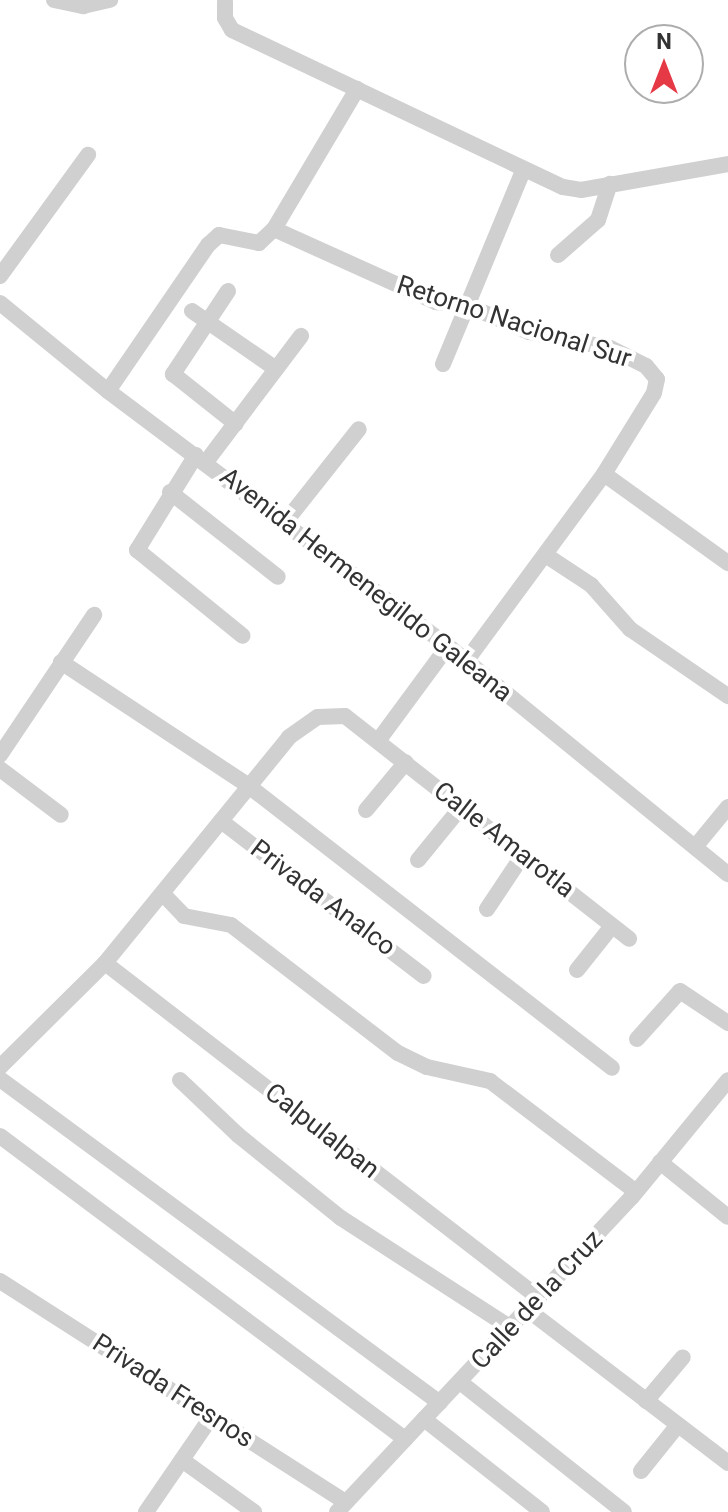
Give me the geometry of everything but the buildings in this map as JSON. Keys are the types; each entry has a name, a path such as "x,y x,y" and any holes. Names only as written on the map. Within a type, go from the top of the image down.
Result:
{"street":[{"path":"54,0 83,6 110,0"},
{"path":"225,1 225,18 232,30 523,171 563,187 610,184 728,164"},
{"path":"108,391 208,245 219,235 259,243 274,229 357,89"},
{"path":"0,276 88,155"},
{"path":"443,364 464,304 523,171"},
{"path":"558,255 598,220 610,184"},
{"name":"Retorno Nacional Sur","path":"274,229 410,293 436,302 464,304 529,332 593,342 646,366 657,379 654,393 604,474 547,556 466,661"},
{"path":"228,291 199,316 173,374 236,424"},
{"name":"Avenida Hermenegildo Galeana","path":"0,303 108,391 286,521 448,646 728,874"},
{"path":"199,316 276,369"},
{"path":"243,636 139,556 139,542 170,492 236,424 301,336"},
{"path":"286,521 359,429"},
{"path":"604,474 728,563"},
{"path":"170,492 278,577"},
{"path":"547,556 591,585 630,629 728,696"},
{"path":"0,755 94,615"},
{"path":"378,741 448,646"},
{"path":"61,662 246,784 612,1068"},
{"name":"Calle Amarotla","path":"0,1067 105,963 164,895 246,784 289,737 318,717 345,716 629,939"},
{"path":"366,810 406,762"},
{"path":"0,769 61,815"},
{"path":"418,860 462,806"},
{"path":"695,847 728,807"},
{"name":"Privada Analco","path":"221,821 424,976"},
{"path":"487,909 523,855"},
{"path":"164,895 184,916 231,925 398,1053 427,1067 490,1081 636,1192"},
{"path":"577,970 612,926"},
{"name":"Calpulalpan","path":"105,963 533,1304 646,1401 728,1463"},
{"path":"637,1039 680,991 728,1023"},
{"path":"0,1079 440,1403"},
{"path":"180,1080 238,1135 341,1218 511,1328"},
{"name":"Calle de la Cruz","path":"341,1507 636,1192 728,1080"},
{"path":"0,1136 405,1439"},
{"path":"660,1162 728,1217"},
{"name":"Privada Fresnos","path":"0,1281 212,1416 341,1507"},
{"path":"646,1401 683,1357"},
{"path":"460,1382 624,1512"},
{"path":"146,1512 212,1416"},
{"path":"424,1419 542,1512"},
{"path":"641,1471 678,1425"},
{"path":"182,1460 254,1512"}]}
